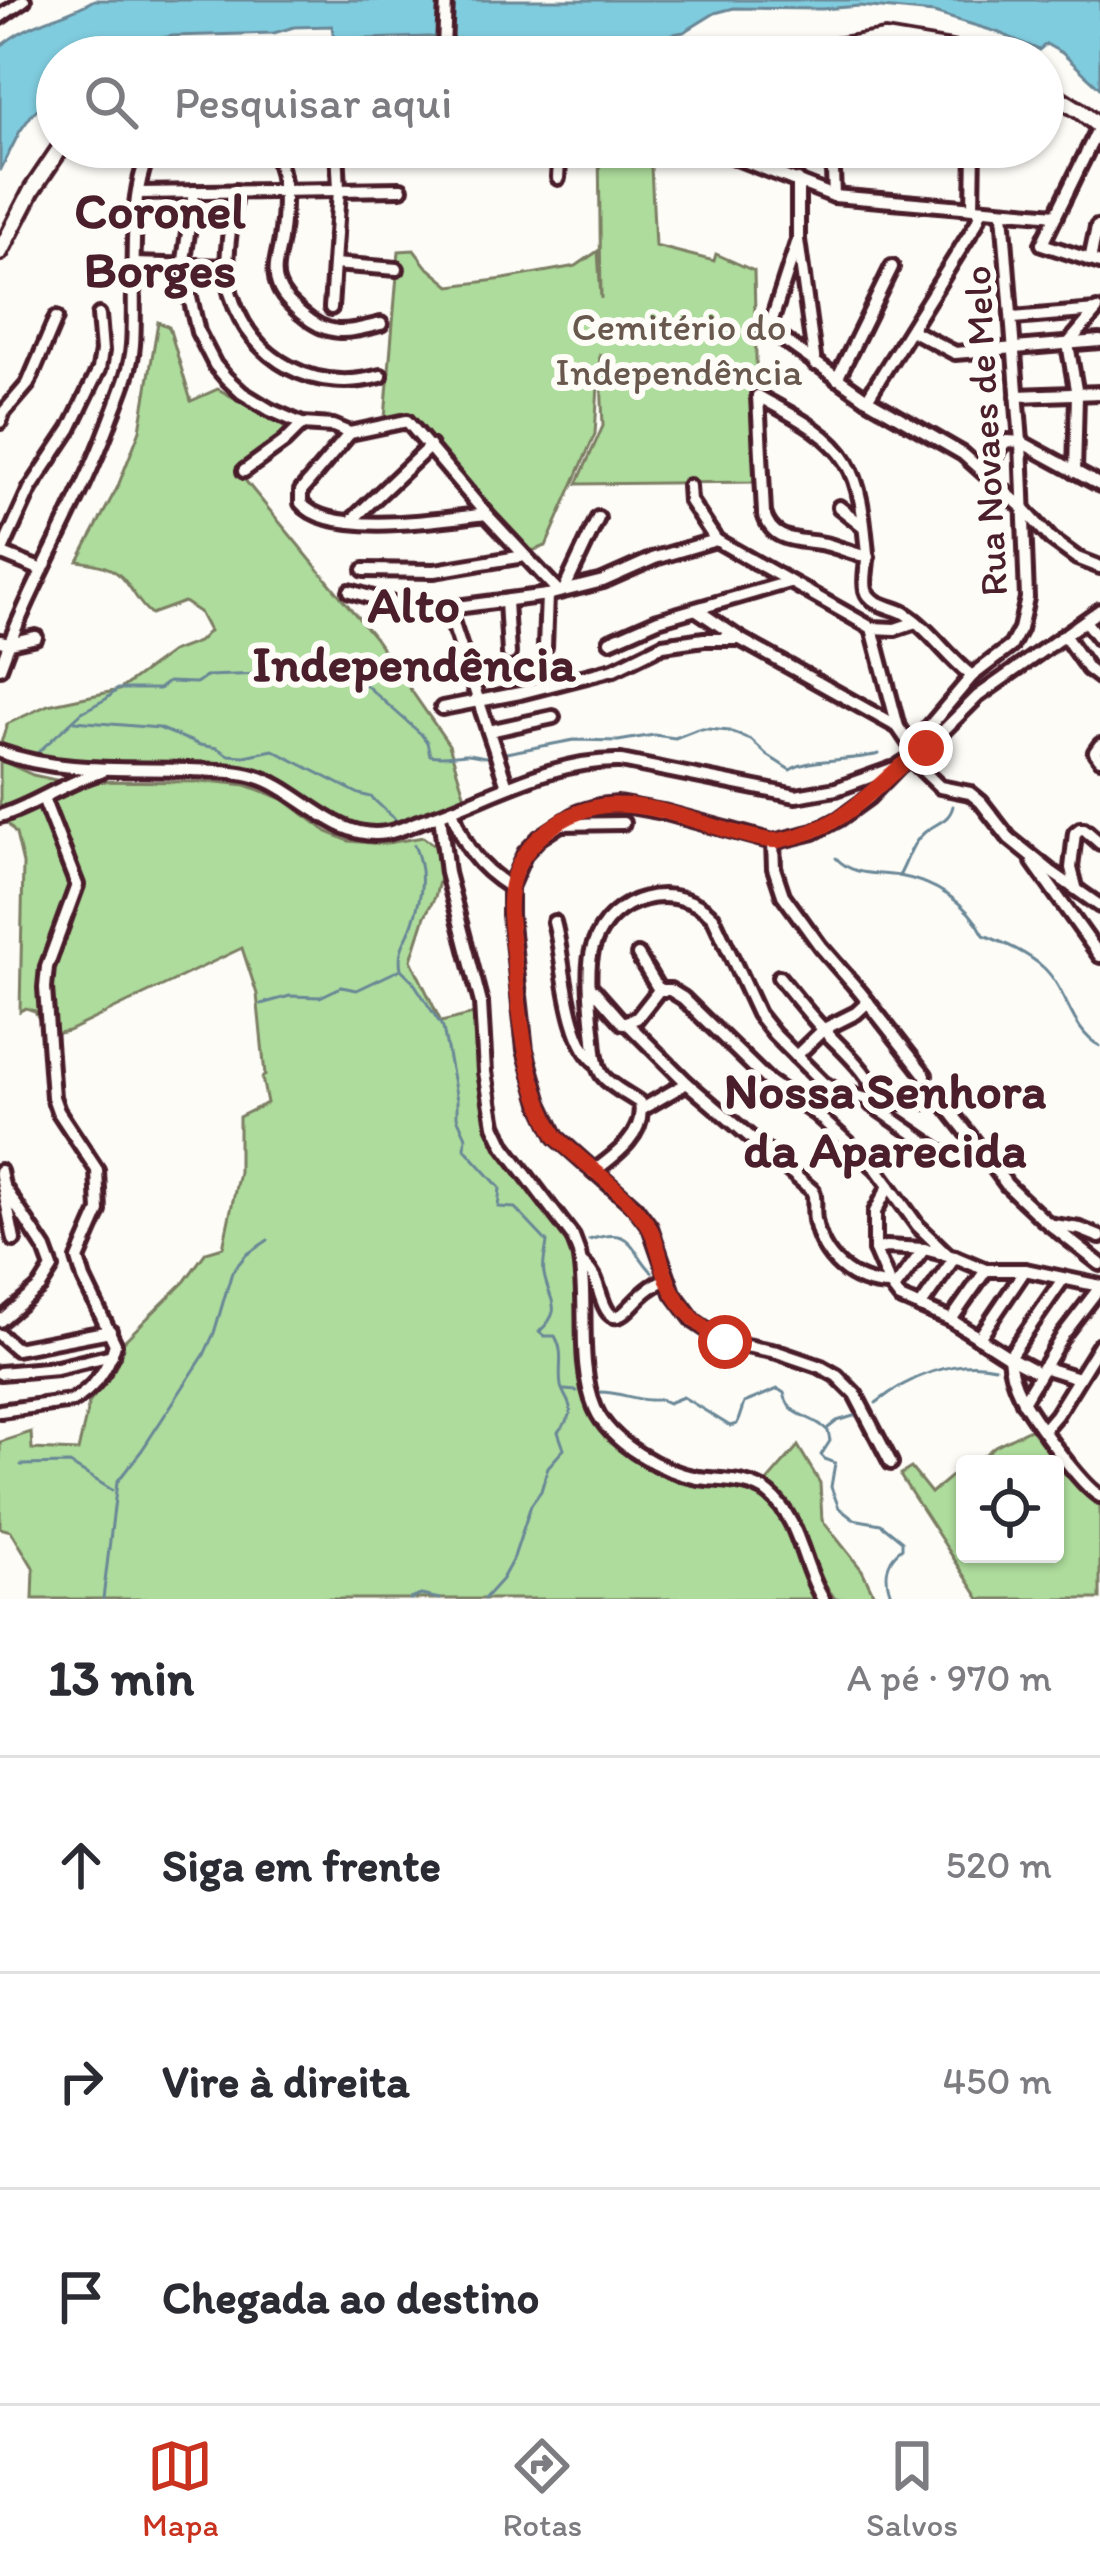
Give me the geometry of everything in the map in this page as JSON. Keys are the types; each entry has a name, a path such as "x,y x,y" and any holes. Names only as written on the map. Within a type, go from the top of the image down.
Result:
{"main road":[{"path":"1064,101 1100,127"},
{"path":"0,252 47,168"}],"street":[{"path":"0,17 24,0"},
{"path":"445,36 446,0"},
{"path":"1100,127 1042,244 1095,262 1100,227"},
{"path":"0,668 4,642 81,494 124,382 133,346 134,264 144,168"},
{"path":"279,168 284,190 275,273 285,298 326,331 381,324"},
{"path":"331,308 338,168"},
{"path":"558,178 559,168"},
{"path":"765,168 834,196 1056,215"},
{"path":"833,168 834,196"},
{"path":"867,399 976,224 975,168"},
{"path":"797,180 798,240 815,364"},
{"path":"139,193 401,189"},
{"path":"235,191 228,267 231,293 260,347 292,370 320,381 357,383 381,376"},
{"path":"194,192 183,267 198,332 215,365 242,393 302,424 333,426 350,433 407,421 556,592"},
{"name":"Rua Novaes de Melo","path":"910,757 972,676 1011,646 1027,598 1021,442 1003,212"},
{"path":"798,240 770,328 867,399 963,454 1065,550 1100,567"},
{"path":"134,264 228,267"},
{"path":"334,264 397,269"},
{"path":"837,379 892,266"},
{"path":"1013,318 1098,309"},
{"path":"1068,344 1098,309"},
{"path":"42,570 0,553 30,489 70,429 99,369 99,315"},
{"path":"1,415 28,384 56,318"},
{"path":"911,329 955,353 1100,341"},
{"path":"1068,344 1077,395 1075,472"},
{"path":"1017,396 1100,393"},
{"path":"868,557 784,538 772,530 764,513 758,396 796,417 846,462 856,487 868,557 866,590 872,600 916,622 972,676"},
{"path":"244,471 302,424"},
{"path":"350,433 301,491 302,503 311,513 350,522 414,522 486,514"},
{"path":"987,475 1007,441 1021,442 1100,484"},
{"path":"350,522 430,446"},
{"path":"688,486 690,500 716,540 872,628 895,629 916,622"},
{"path":"839,507 863,526"},
{"path":"545,647 556,592 598,518"},
{"path":"350,591 414,610 506,601 602,581 655,558 716,540"},
{"path":"364,570 422,572 524,556"},
{"path":"610,640 658,620 790,581"},
{"path":"506,601 509,654"},
{"path":"448,609 507,786"},
{"path":"697,610 898,727"},
{"path":"891,1463 846,1383 820,1366 725,1342 694,1321 666,1280 650,1227 556,1137 539,1103 525,1050 510,887 525,854 557,824 598,806 663,812 773,842 814,832 868,798 978,696 1100,610"},
{"path":"1085,621 1100,640"},
{"path":"872,628 910,757 940,787 970,794 981,802 1028,854 1100,905"},
{"path":"1064,635 1100,678"},
{"path":"4,642 36,637"},
{"path":"442,708 614,668 663,645 740,639"},
{"path":"489,731 553,717"},
{"path":"1100,745 1096,752 1100,759"},
{"path":"0,752 55,767 248,774 278,786 328,818 371,834 387,833 507,786 600,760 796,796 836,789 910,757"},
{"path":"0,816 70,781 118,768"},
{"path":"0,1411 72,1401 93,1385 112,1355 115,1340 78,1259 99,1211 98,1171 53,1097 47,967 76,885 43,798"},
{"path":"446,812 468,851 510,887"},
{"path":"446,812 447,873 482,1003 484,1072 494,1125 504,1146 573,1237 581,1262 587,1380 596,1411 630,1447 668,1468 764,1490 788,1516 812,1583 823,1599"},
{"path":"557,824 623,823"},
{"path":"1076,887 1071,868 1075,833 1084,829 1100,842"},
{"path":"773,842 774,868 783,895 925,1075"},
{"path":"1028,854 1100,956"},
{"path":"593,1172 618,1154 641,1120 642,1109 606,1080 597,1063 592,948 602,929 630,903 647,896 670,896 700,905 713,917 758,1014 823,1083 863,1100 944,1102 1007,1185 1100,1264"},
{"path":"554,922 569,1004 586,1055 597,1063"},
{"path":"638,955 659,991"},
{"path":"779,977 862,1068 880,1102"},
{"path":"591,987 619,1022 627,1024 687,1083 813,1191 814,1218 830,1256 843,1270 892,1287"},
{"path":"627,1024 659,991 670,990 682,998 767,1082 816,1114 876,1168 918,1226 951,1256"},
{"path":"796,1056 824,1030 868,1002"},
{"path":"642,1109 687,1083"},
{"path":"816,1114 836,1091"},
{"path":"863,1100 945,1155 984,1154"},
{"path":"0,1172 14,1240"},
{"path":"889,1186 875,1212 875,1250 900,1298 951,1321 1009,1358 1078,1378"},
{"path":"0,1321 40,1287 52,1268 4,1187"},
{"path":"1052,1225 1100,1237"},
{"path":"892,1287 924,1249"},
{"path":"875,1250 924,1249 986,1270 1024,1270 1100,1286 1063,1335 1023,1402"},
{"path":"920,1307 951,1256"},
{"path":"581,1262 596,1281 604,1308 619,1316 641,1293 666,1280"},
{"path":"951,1321 986,1270"},
{"path":"979,1338 1024,1270"},
{"path":"1063,1279 1009,1358 1012,1378 1023,1402 1098,1491"},
{"path":"0,1335 7,1344 20,1348 110,1331"},
{"path":"1044,1429 1100,1344"},
{"path":"0,1370 20,1348"},
{"path":"0,1370 57,1368 112,1355"}],"green space":[{"name":"Cemitério do Independência","path":"599,168 651,168 655,246 714,261 716,254 754,271 759,482 577,484 603,426 600,353 595,434 546,546 526,553 412,420 385,418 399,251 414,250 450,286 576,266 598,251 601,299"},
{"path":"158,322 169,327 191,401 218,389 294,431 244,479 374,637 449,745 467,803 379,831 348,827 270,779 37,763 0,746 7,724 48,705 119,690 209,631 199,612 184,602 151,614 116,572 78,561 118,486 140,430"},
{"path":"0,760 60,781 246,785 283,799 327,832 349,841 382,844 423,837 434,845 442,870 411,960 441,1022 478,1013 490,1119 576,1249 583,1376 603,1429 629,1458 654,1473 765,1498 781,1511 821,1599 33,1599 34,1569 11,1531 0,1528 0,1442 31,1432 32,1449 78,1451 89,1403 107,1380 120,1345 185,1281 206,1252 223,1247 239,1172 239,1117 267,1103 257,994 242,948 68,1031 54,1034 43,1027 35,1011 20,1011 23,864 16,834 0,814"},
{"path":"1036,1426 1057,1455 984,1455"},
{"path":"798,1446 820,1483 822,1520 862,1570 876,1599 835,1599 818,1575 794,1514 764,1485"},
{"path":"1064,1465 1078,1484 1100,1500 1100,1599 980,1599 957,1563 1064,1563"},
{"path":"911,1468 931,1493 956,1472 956,1562 901,1474"}],"water":[{"path":"94,0 1100,0 1100,88 1064,55 1064,36 1006,36 934,13 860,6 734,8 668,36 333,36 332,26 274,33 36,36 36,110 0,171 0,47"}],"waterway":[{"path":"35,755 82,712 118,689 159,689 168,682 196,683 207,676 350,671 421,734 430,755 491,757"},
{"path":"75,721 159,728 228,755 273,750 371,797 397,821"},
{"path":"506,753 574,740 675,738 708,729 751,740 790,770 808,763 879,754"},
{"path":"899,876 916,842 946,819 953,806"},
{"path":"414,845 420,893 401,950 401,969 443,1028 465,1149 500,1188 498,1207 515,1208 547,1242 544,1270 553,1310 539,1332 555,1336 558,1342 561,1386 571,1411 558,1432 564,1449 548,1467 514,1557 484,1599"},
{"path":"836,858 858,871 912,879 949,896 984,935 1044,968 1082,1031 1100,1046"},
{"path":"261,1004 290,996 320,997 341,987 357,990 399,970"},
{"path":"589,1240 622,1237 652,1272"},
{"path":"103,1599 117,1482 204,1355 232,1272 268,1240"},
{"path":"876,1403 902,1385 948,1367 995,1367"},
{"path":"600,1392 668,1403 683,1397 730,1426 737,1424 744,1403 778,1389 795,1412 827,1430"},
{"path":"564,1390 577,1391"},
{"path":"828,1428 860,1414"},
{"path":"828,1431 830,1441 821,1455 835,1463 831,1487 839,1508 853,1519 881,1524 902,1541 887,1571 893,1599"},
{"path":"21,1465 70,1464 112,1490"},
{"path":"410,1599 421,1595 440,1599"}],"district":[{"name":"Coronel Borges","path":"160,239"},
{"name":"Alto Independência","path":"414,633"},
{"name":"Nossa Senhora da Aparecida","path":"885,1119"}],"route":[{"path":"725,1342 694,1321 666,1280 650,1227 556,1137 539,1103 525,1050 509,915 516,869 539,838 557,824 598,806 663,812 773,842 814,832 868,798 900,765 926,748"}]}
